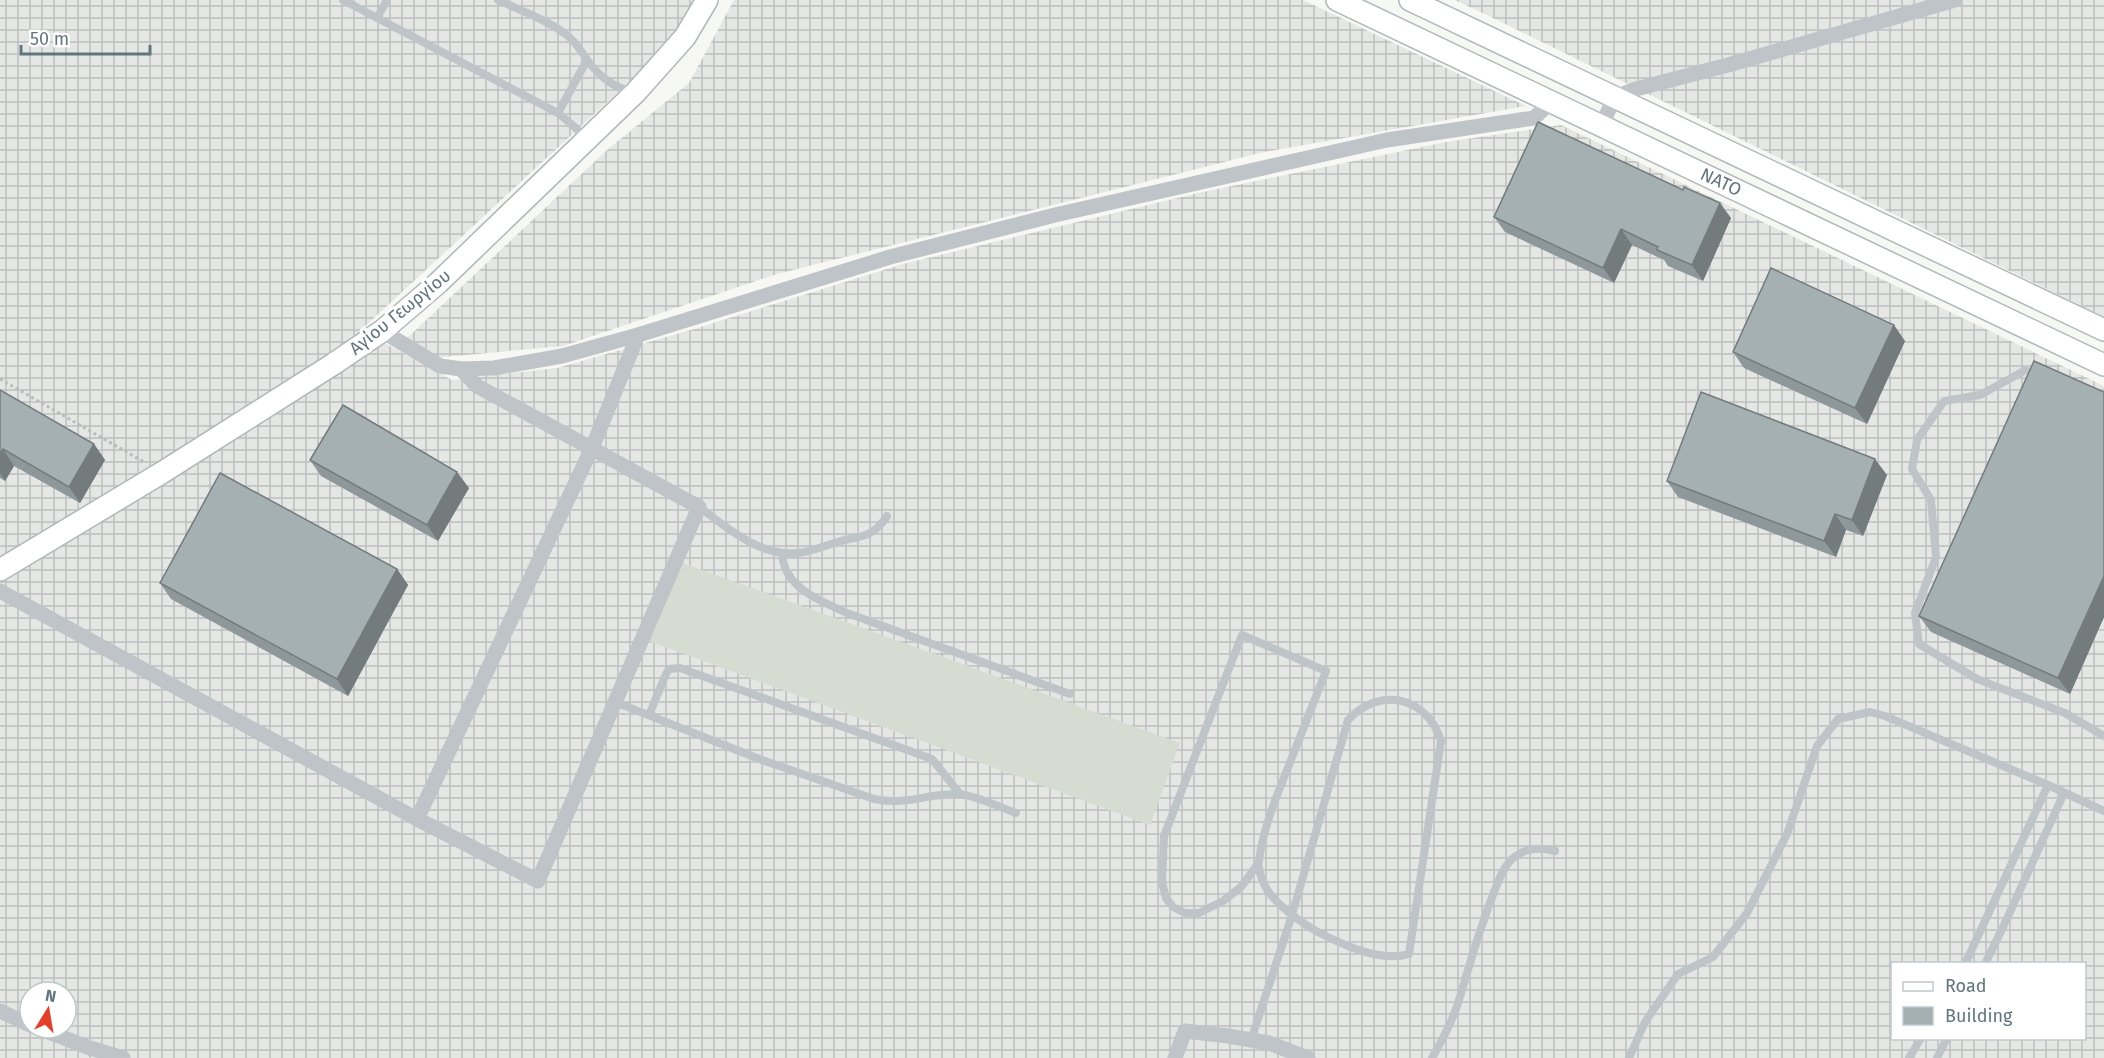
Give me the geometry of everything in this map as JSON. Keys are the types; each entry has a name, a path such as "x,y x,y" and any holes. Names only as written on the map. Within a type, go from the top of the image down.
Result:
{"main road":[{"name":"Αγίου Γεωργίου","path":"0,570 163,472 382,332 438,283 636,92 685,37 707,0"},
{"name":"ΝΑΤΟ","path":"1337,0 2104,365"},
{"name":"ΝΑΤΟ","path":"1410,0 2104,330"}],"street":[{"path":"1601,126 1614,98 1643,87 1955,0"},
{"path":"382,332 440,366 461,369 494,368 562,356 638,335 890,257 1055,215 1387,140 1534,118 1551,102"},
{"path":"417,819 592,448 638,335"},
{"path":"0,591 417,819 538,881 699,507 477,386 461,369"},
{"path":"0,1011 18,1019"},
{"path":"1175,1058 1185,1031 1269,1043 1308,1058"},
{"path":"69,1040 123,1058"}],"lane":[{"path":"343,0 558,113 577,129 585,141"},
{"path":"377,18 387,0"},
{"path":"498,0 567,35 579,46 587,60 599,73 620,90 636,92"},
{"path":"558,113 587,60"},
{"path":"2026,370 1980,394 1944,401 1917,440 1912,469 1931,500 1936,557 1915,613 1919,644 1977,678 2065,714 2104,736"},
{"path":"699,507 756,544 781,553 798,553 867,536 880,527 887,516"},
{"path":"781,553 787,572 801,588 821,601 847,613 1070,694"},
{"path":"1251,1040 1292,915 1348,720 1355,712 1374,702 1396,700 1416,707 1432,721 1441,741 1409,954 1397,957 1356,949 1321,934 1292,915 1271,895 1262,881 1258,864 1266,828 1279,789 1326,671 1242,635 1164,836 1162,882 1166,898 1173,907 1185,913 1199,913 1223,901 1240,886 1258,864"},
{"path":"649,715 669,669 680,668 932,759 960,794"},
{"path":"615,702 762,760 874,799 906,802 960,794 1016,813"},
{"path":"1629,1058 1645,1022 1677,974 1713,957 1747,914 1787,834 1816,746 1838,719 1869,712 1885,716 2104,811"},
{"path":"1965,962 2048,785"},
{"path":"1985,962 2064,792"},
{"path":"1432,1058 1459,1002 1469,962 1485,915 1505,869 1511,860 1529,849 1540,847 1555,851"},
{"path":"1909,1058 1920,1040"},
{"path":"1937,1058 1946,1040"}],"path":[{"path":"0,379 163,472"}],"shaded area":[{"path":"0,0 701,0 645,67 361,330 452,380 557,368 694,329 903,264 1198,193 1446,142 1561,125 2104,386 2104,1058 0,1058"},
{"path":"734,0 1303,0 1526,106 1264,152 777,274 563,346 434,358 406,339 607,150 689,83"},
{"path":"1455,0 2104,0 2104,317 1495,19"},
{"path":"683,563 1180,743 1150,825 649,641"}],"building":[{"path":"1538,122 1683,190 1684,187 1720,203 1692,265 1657,250 1658,247 1621,229 1603,268 1494,217"},
{"path":"1771,268 1894,325 1855,408 1733,352"},
{"path":"2034,361 2104,392 2104,576 2058,678 1919,616"},
{"path":"0,390 94,444 69,487 3,449 0,454"},
{"path":"1701,392 1875,459 1852,520 1835,514 1824,541 1667,481"},
{"path":"343,405 457,472 427,525 310,460"},
{"path":"220,473 397,569 337,679 160,583"}]}
